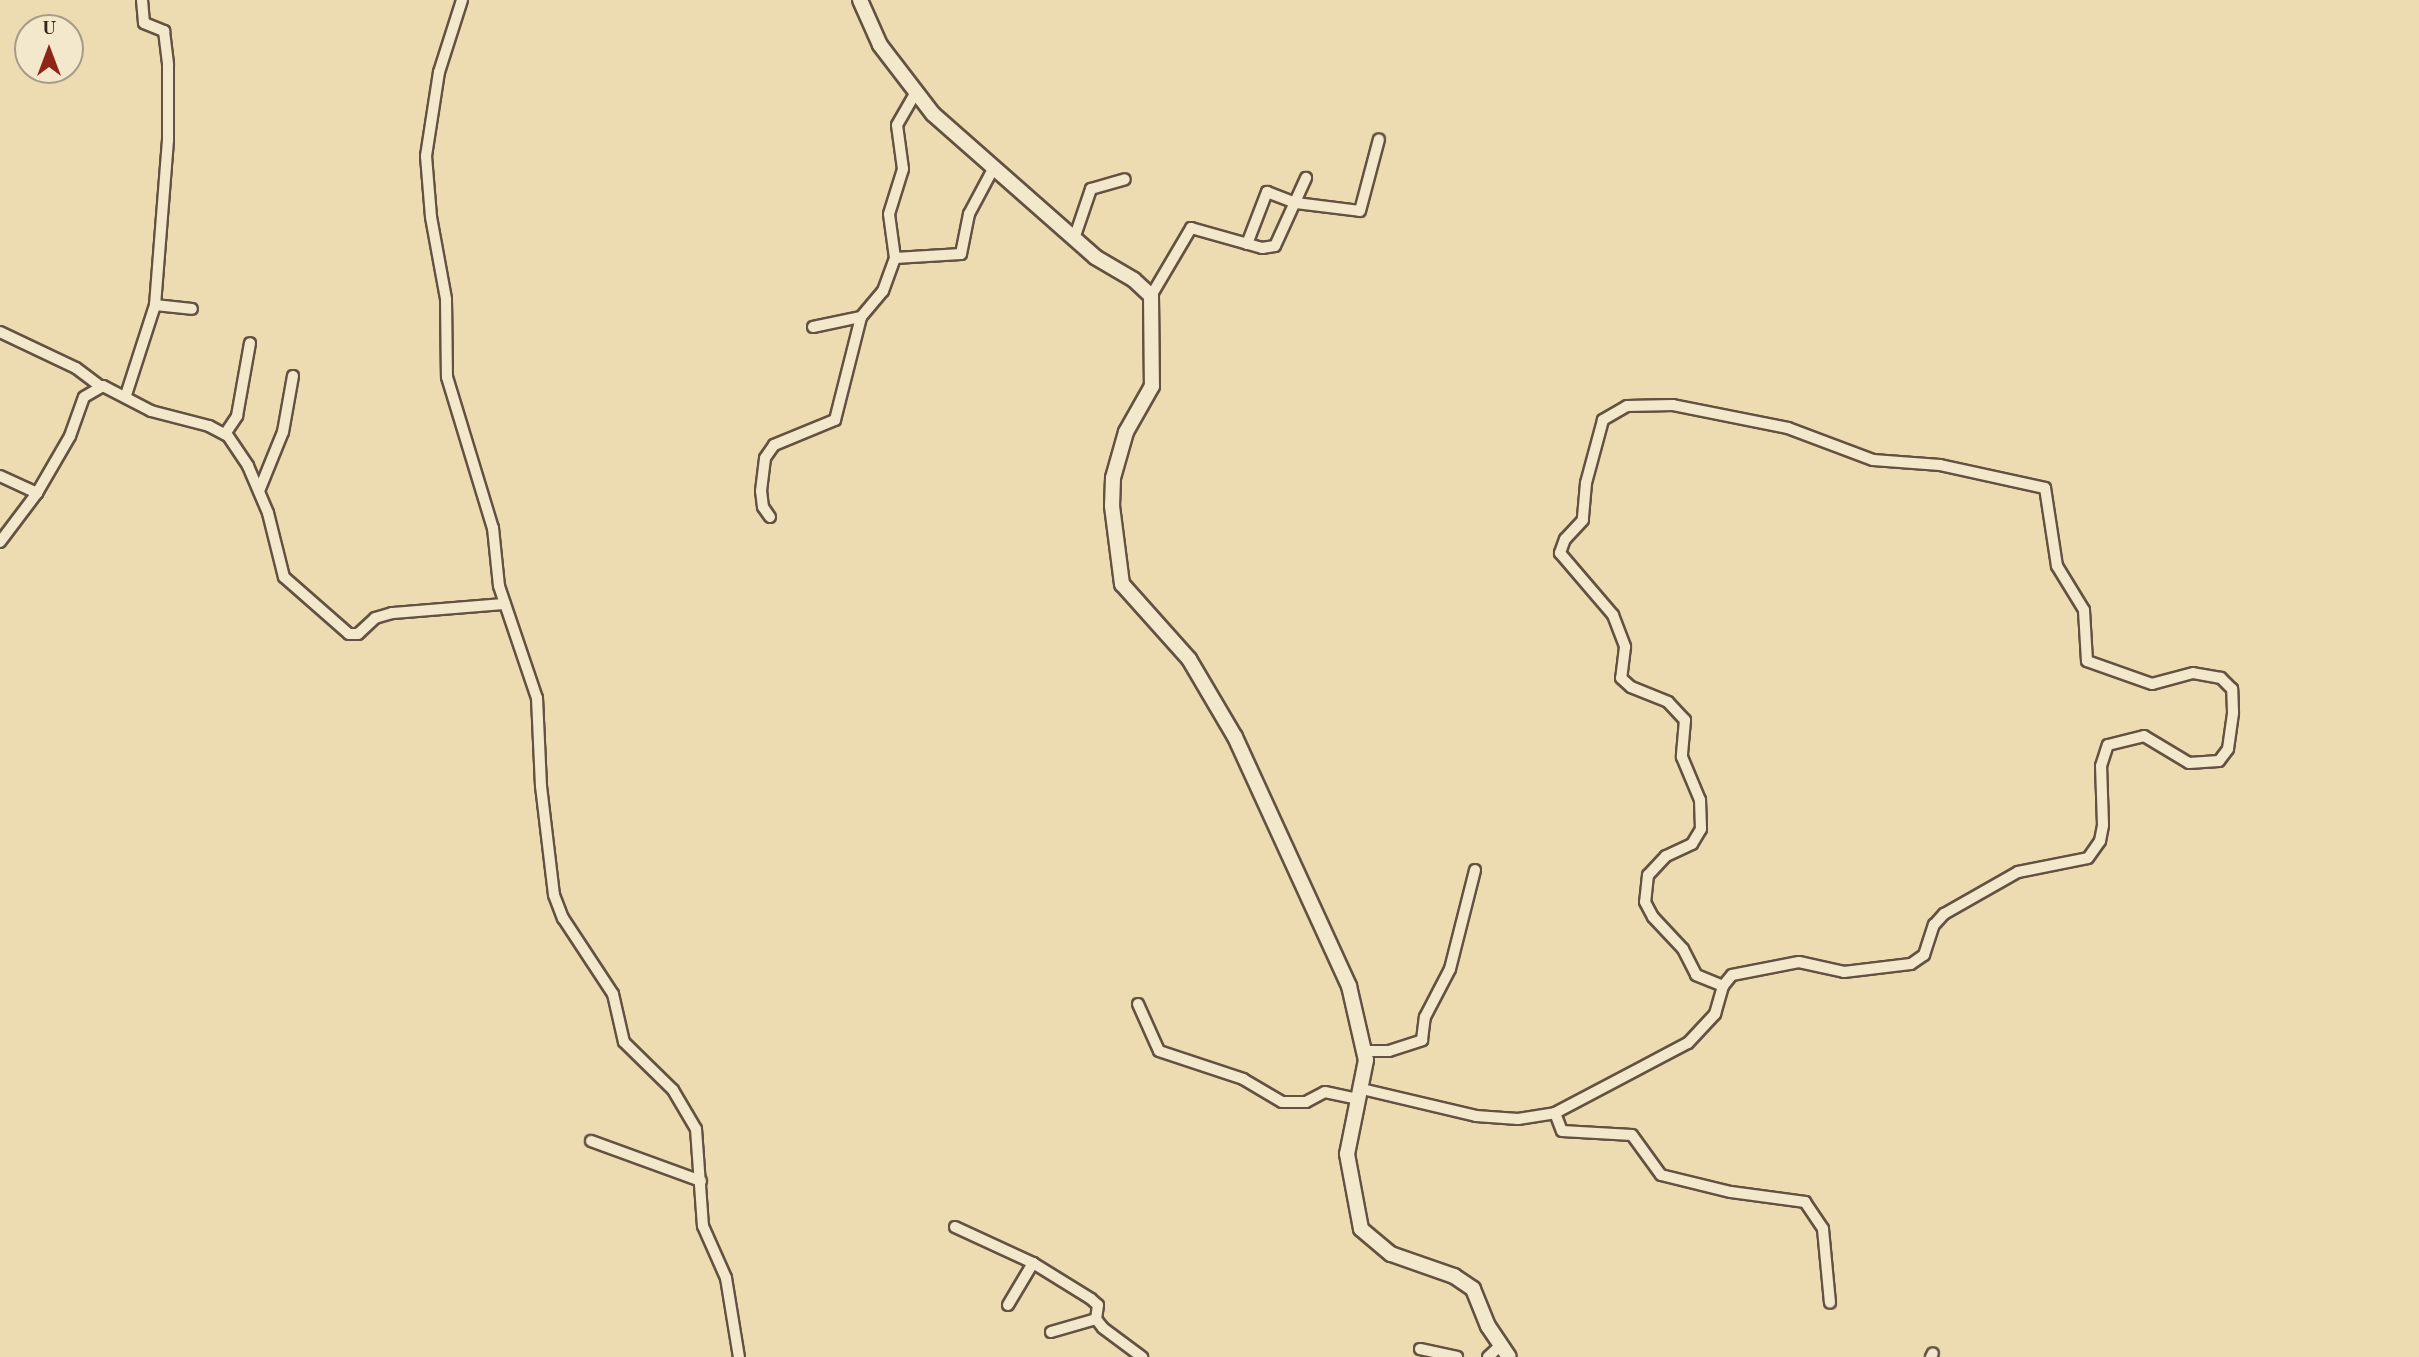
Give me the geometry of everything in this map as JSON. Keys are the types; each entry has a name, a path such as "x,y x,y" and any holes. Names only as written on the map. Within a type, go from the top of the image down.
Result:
{"street":[{"path":"126,395 155,305 168,139 168,65 164,31 144,23 142,0"},
{"path":"462,0 433,100 428,191 446,299 447,377 493,528 499,586 538,702 540,776 554,895 563,918 613,994 624,1042 687,1109 699,1139 703,1226 726,1278 739,1357"},
{"path":"859,0 880,45 915,94 993,169 1075,236 1102,263 1134,280 1151,296"},
{"path":"770,517 761,491 765,458 774,445 835,420 861,317 883,291 895,258 889,214 903,161 897,125 915,94"},
{"path":"1247,244 1264,194 1275,192 1296,203 1360,211 1379,139"},
{"path":"895,258 961,254 972,208 993,169"},
{"path":"1306,178 1275,246 1247,244 1191,228 1151,296 1152,386 1126,432 1113,478 1112,506 1122,584 1189,659 1245,755 1343,972 1365,1051 1347,1154 1361,1229 1391,1254 1454,1276 1473,1289 1505,1351 1488,1357"},
{"path":"1075,236 1091,189 1125,179"},
{"path":"155,305 192,309"},
{"path":"813,327 861,317"},
{"path":"0,332 76,368 100,386 126,395 151,411 225,434 242,454 258,491 287,582 349,634 360,633 375,618 392,613 505,604"},
{"path":"225,434 237,416 250,344"},
{"path":"258,491 283,432 293,376"},
{"path":"0,542 37,493 70,436 84,397 100,386"},
{"path":"1138,1004 1158,1051 1242,1079 1282,1102 1306,1102 1325,1091 1359,1094 1476,1116 1518,1119 1555,1113 1688,1043 1715,1014 1723,986 1732,975 1784,963 1811,963 1844,972 1912,964 1924,955 1934,925 1944,914 2018,872 2079,862 2095,853 2103,825 2101,766 2108,745 2144,736 2189,763 2207,764 2225,755 2233,696 2221,678 2193,673 2152,684 2087,661 2084,610 2057,566 2045,488 1940,465 1873,460 1788,428 1673,405 1627,406 1603,420 1586,483 1583,520 1565,539 1560,553 1613,615 1625,647 1622,678 1631,687 1668,702 1685,720 1683,767 1700,800 1701,829 1692,844 1656,865 1648,875 1645,902 1653,918 1683,949 1696,975 1723,986"},
{"path":"0,475 37,493"},
{"path":"1365,1051 1388,1051 1422,1040 1425,1017 1450,969 1475,870"},
{"path":"1555,1113 1562,1131 1632,1135 1663,1175 1805,1202 1823,1229 1830,1303"},
{"path":"591,1141 701,1181"},
{"path":"954,1227 1033,1263 1096,1303 1096,1319"},
{"path":"1008,1305 1033,1263"},
{"path":"1051,1332 1096,1319"},
{"path":"1096,1319 1142,1357"},
{"path":"1420,1349 1457,1357"}]}
